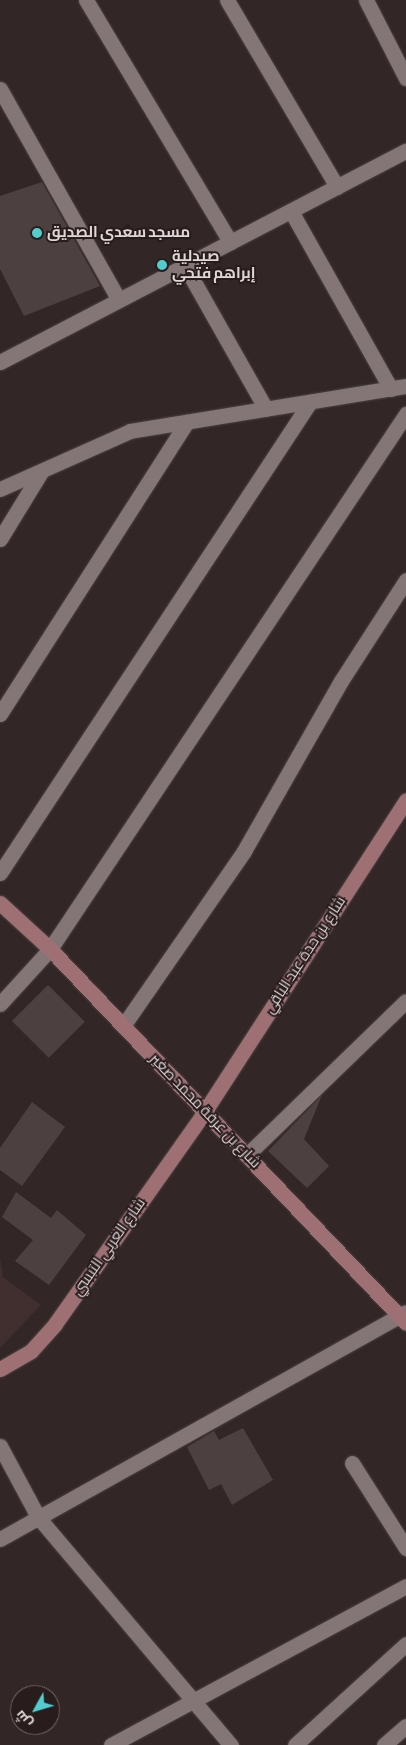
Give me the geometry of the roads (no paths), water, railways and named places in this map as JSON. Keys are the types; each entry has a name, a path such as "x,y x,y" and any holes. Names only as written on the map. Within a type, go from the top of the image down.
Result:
{"street":[{"path":"86,0 230,242"},
{"path":"227,0 337,187"},
{"path":"366,0 406,78"},
{"path":"0,89 119,300"},
{"path":"0,362 406,151"},
{"path":"291,211 391,389"},
{"path":"185,266 266,409"},
{"path":"0,489 130,431 406,386"},
{"path":"0,873 310,402"},
{"path":"0,1004 50,949 406,414"},
{"path":"0,714 186,422"},
{"path":"0,539 41,472"},
{"path":"123,1026 244,851 341,681 406,580"},
{"name":"شارع بن حدة عبد الباقي","path":"205,1111 406,800"},
{"name":"شارع بن عرفة محمد صغير","path":"0,903 50,949 247,1156 404,1317"},
{"path":"247,1156 406,1000"},
{"name":"شارع العربي التبسي","path":"0,1369 31,1351 55,1324 205,1111"},
{"path":"0,1539 404,1317"},
{"path":"0,1446 38,1518 190,1700 231,1745"},
{"path":"352,1463 406,1548"},
{"path":"111,1745 190,1700 406,1586"},
{"path":"296,1745 406,1644"},
{"path":"384,1745 406,1726"}],"place":[{"name":"مسجد سعدي الصديق","path":"37,233"},
{"name":"صيدلية إبراهم فتحي","path":"162,265"}]}
